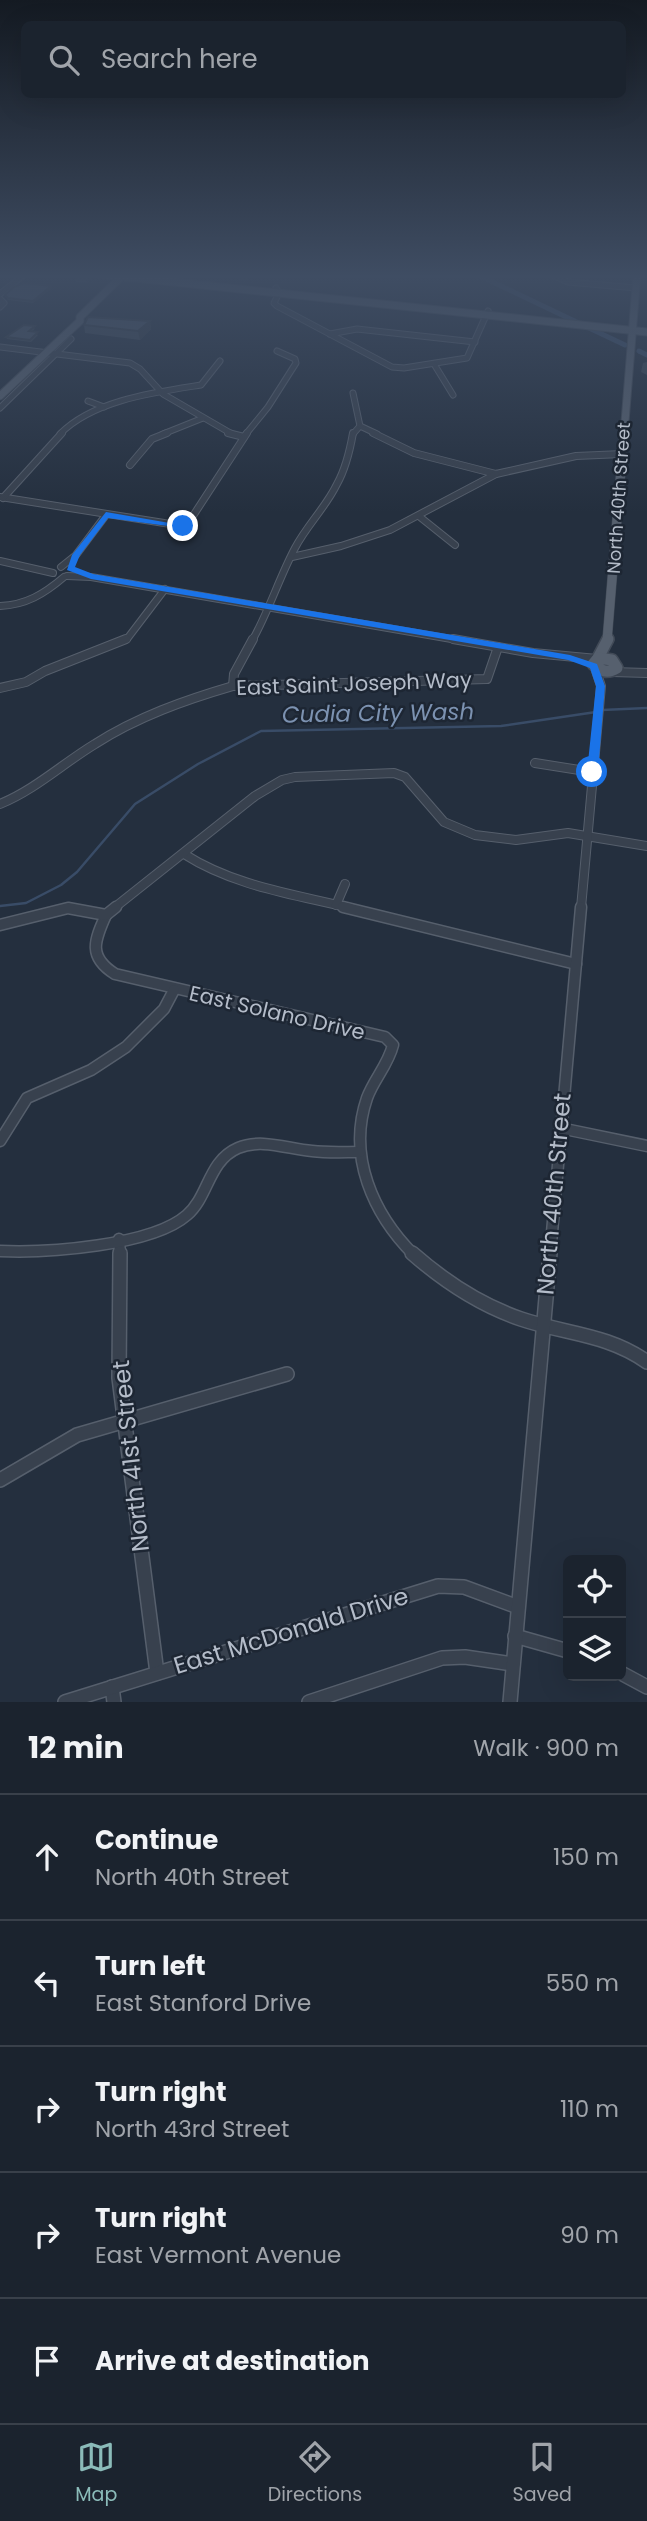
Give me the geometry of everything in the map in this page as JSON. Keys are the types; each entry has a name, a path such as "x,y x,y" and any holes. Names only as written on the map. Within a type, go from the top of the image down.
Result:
{"main road":[{"path":"0,396 45,353"},
{"name":"North 40th Street","path":"612,666 608,639 631,353"},
{"name":"North 40th Street","path":"596,663 608,639"},
{"path":"596,663 612,666"}],"street":[{"path":"0,408 58,353"},
{"path":"61,353 130,363 142,369 158,390 230,434 244,437"},
{"path":"2,498 183,526 189,522 297,361 282,353"},
{"path":"366,353 392,367 467,358 469,353"},
{"path":"2,498 69,426 129,397 158,390 201,385 220,361"},
{"path":"433,363 453,395"},
{"path":"353,393 360,426"},
{"path":"88,401 104,408"},
{"path":"130,465 152,439 203,418"},
{"path":"360,426 414,453 496,474"},
{"path":"233,686 234,674 268,613 268,607 299,540 337,485 348,458 354,430 360,426"},
{"path":"292,557 362,540 420,517 471,483 496,474 576,456 622,454"},
{"path":"0,606 30,602 68,573 76,555 106,515"},
{"path":"420,517 455,545"},
{"path":"51,587 57,571 76,555"},
{"path":"0,561 596,663"},
{"path":"0,688 26,682 44,671 127,639 165,589"},
{"name":"East Saint Joseph Way","path":"0,804 40,785 110,734 233,686 487,679 498,647"},
{"name":"North 40th Street","path":"510,1702 600,686 596,663"},
{"path":"600,686 612,666 647,672"},
{"path":"535,763 592,772"},
{"path":"0,925 68,908 106,915 255,796 282,780 310,775 381,772 405,777 435,813 456,829 497,840 516,840 558,833 647,846"},
{"path":"184,854 222,876 576,964"},
{"path":"336,905 345,884"},
{"name":"East Solano Drive","path":"106,915 97,933 94,947 104,968 115,974 174,990 385,1037 393,1045 390,1060 369,1094 362,1124 360,1152"},
{"path":"0,1141 27,1098 91,1070 127,1047 164,1009 174,990"},
{"path":"560,1128 647,1146"},
{"path":"0,1251 51,1250 154,1234 186,1216 196,1204 209,1174 221,1160 237,1149 266,1144 304,1151 360,1152 370,1188 380,1210 393,1231 423,1265 476,1300 524,1320 600,1338 647,1362"},
{"name":"North 41st Street","path":"119,1239 119,1378 157,1673"},
{"path":"0,1480 33,1464 59,1444 77,1435 287,1374"},
{"name":"East McDonald Drive","path":"65,1702 113,1695 157,1673 438,1586 464,1587 518,1607"},
{"path":"515,1636 563,1650"},
{"path":"309,1702 442,1658 465,1657 513,1664"},
{"path":"626,1676 647,1687"}],"waterway":[{"name":"Cudia City Wash","path":"602,710 647,708"},
{"name":"Cudia City Wash","path":"0,906 26,903 61,885 77,872 135,804 198,764 261,731 501,726 596,712"}],"route":[{"path":"183,526 106,515 76,555 70,569 91,577 570,658 594,667 600,686 592,772"}]}
